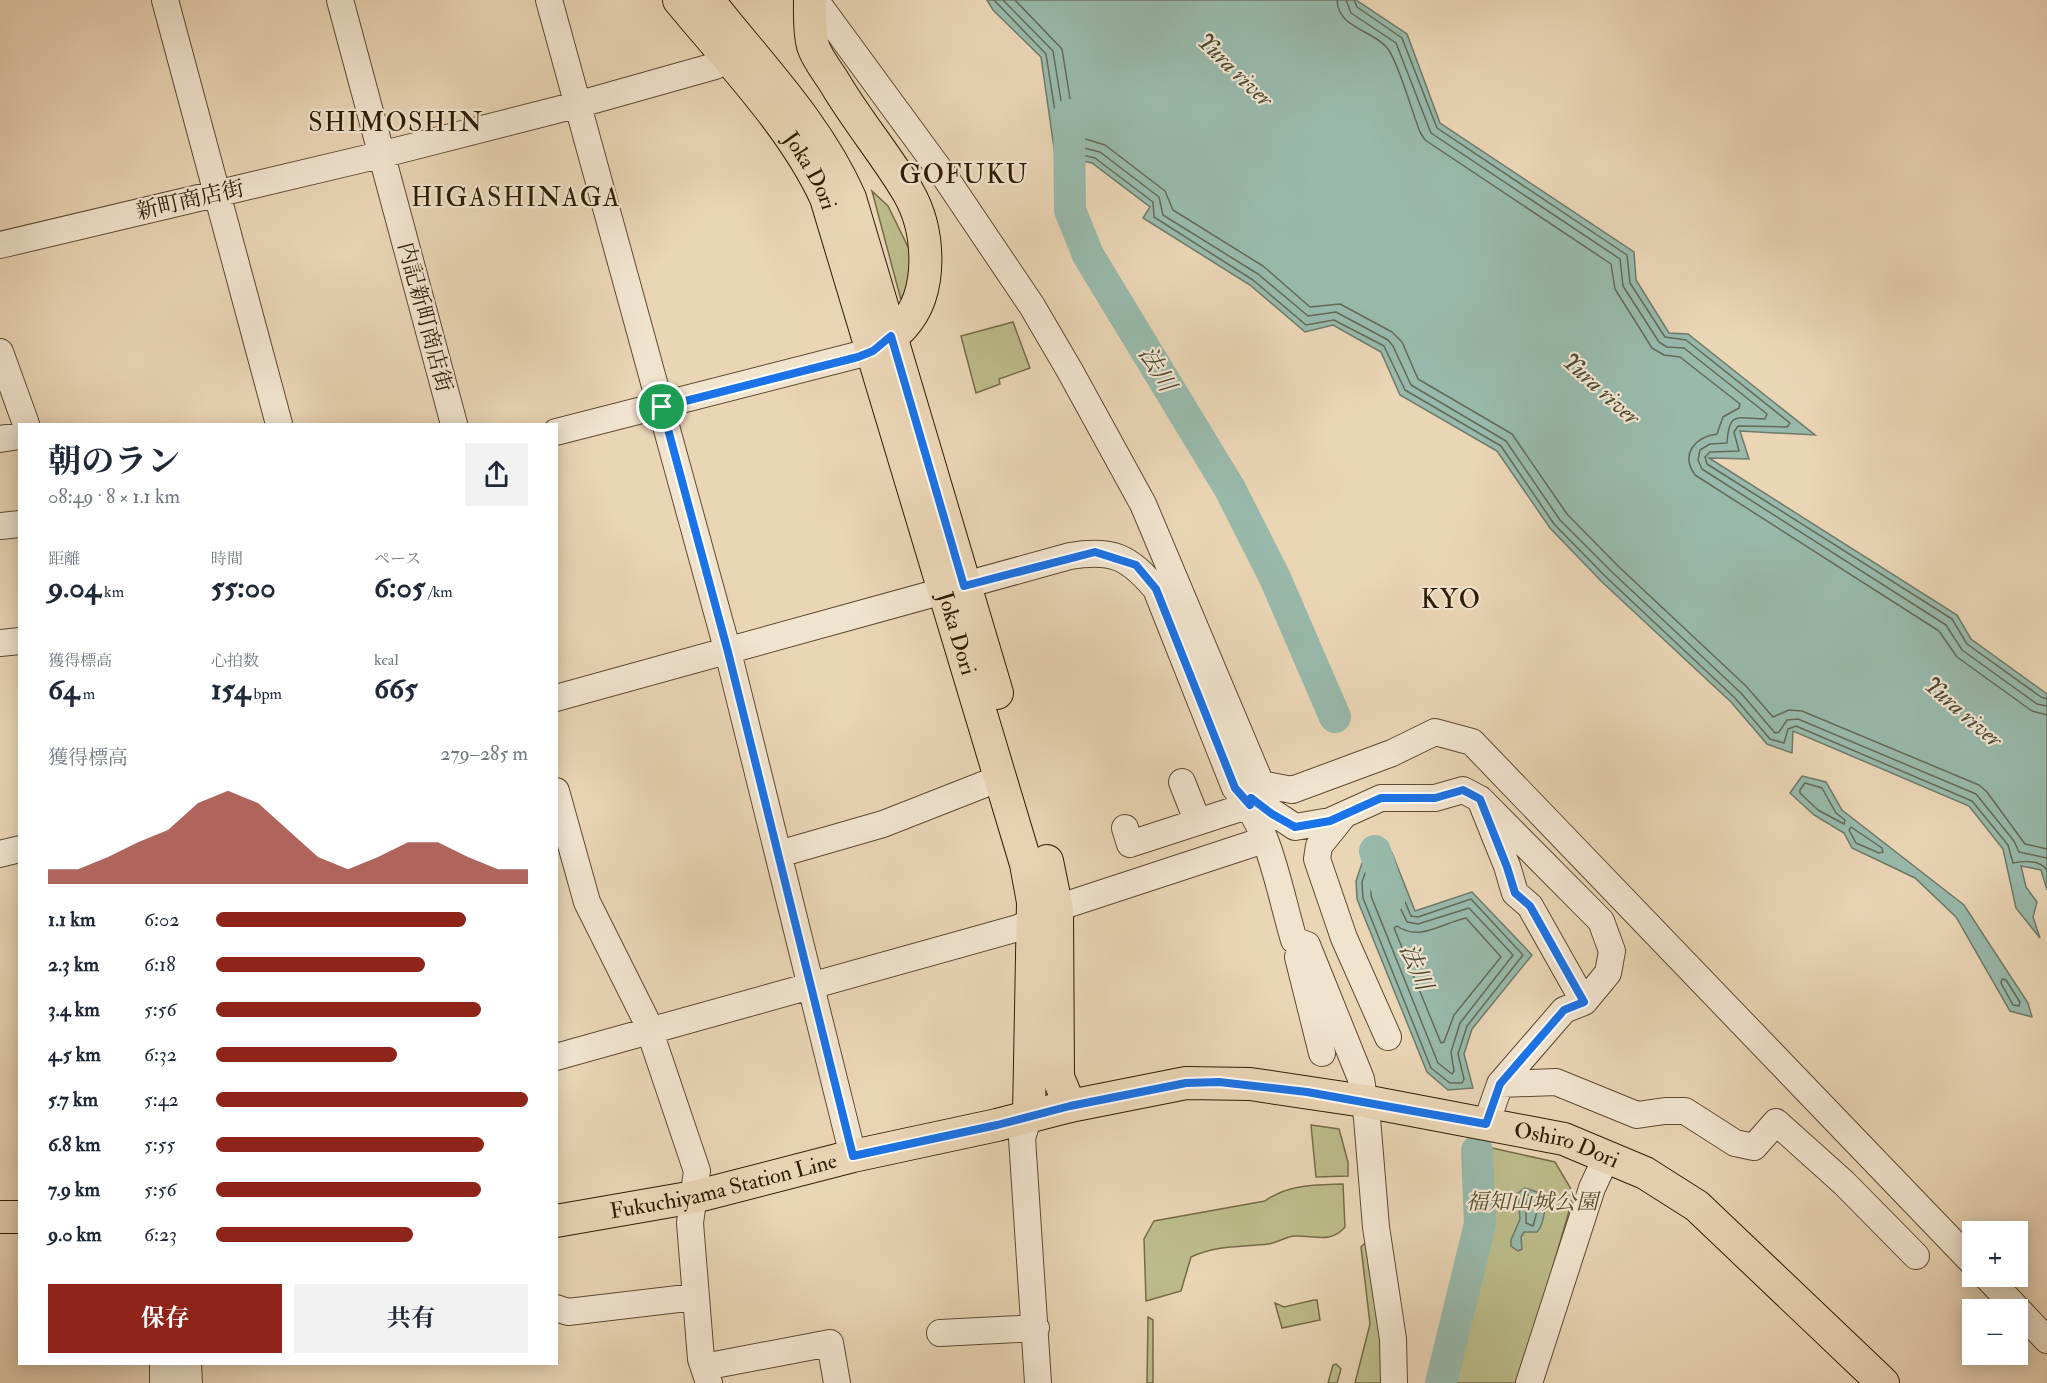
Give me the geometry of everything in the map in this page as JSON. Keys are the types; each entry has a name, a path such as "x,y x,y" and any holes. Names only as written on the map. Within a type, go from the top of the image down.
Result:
{"main road":[{"name":"Joka Dori","path":"679,0 803,117 835,163 850,198 882,344 953,589 1001,780 1026,864 1033,902 1045,916 1058,1077 1070,1106"},
{"name":"Joka Dori","path":"708,0 736,53"},
{"path":"815,4 810,27 813,47 853,114 909,194 918,222 926,262 926,279 915,309 903,326 882,344"},
{"name":"Joka Dori","path":"953,589 1046,855 1046,959 1042,1080 1029,1116"},
{"name":"Oshiro Dori","path":"1029,1116 1186,1083 1219,1082 1250,1084 1364,1101 1564,1139 1645,1173 1697,1206 1883,1383"},
{"name":"Fukuchiyama Station Line","path":"558,1221 694,1197 853,1156 1029,1116"},
{"path":"0,1217 18,1216"}],"street":[{"path":"165,0 279,423"},
{"name":"内記新町商店街","path":"340,0 454,423"},
{"path":"549,0 580,104 728,652 853,1156"},
{"path":"815,4 945,177 1032,306 1143,504 1254,796 1264,840 1294,940 1322,1053"},
{"name":"新町商店街","path":"0,245 380,155 580,104 715,66 736,53"},
{"path":"558,432 662,407 882,344"},
{"path":"0,352 26,423"},
{"path":"0,439 18,436"},
{"path":"0,526 18,524"},
{"path":"558,697 1095,552 1136,565 1156,589 1235,788 1254,796 1272,814 1295,827 1330,821 1381,798 1435,798 1463,790 1480,799 1601,921 1612,951 1608,973 1584,1002 1564,1010 1500,1084 1486,1124"},
{"path":"0,643 18,641"},
{"path":"1125,828 1130,844 1197,820 1254,796 1292,790 1392,753 1435,732 1472,742 1962,1252"},
{"path":"779,854 883,824 985,784 1001,780"},
{"path":"1182,782 1197,820"},
{"path":"558,798 587,902 651,1032 697,1171 689,1216 695,1297 706,1375 830,1343 837,1383"},
{"path":"1480,799 1515,893 1530,906 1584,1002"},
{"path":"1344,815 1319,846 1317,859 1344,938 1388,1037"},
{"path":"558,1056 1018,928 1045,916 1264,840"},
{"path":"0,854 18,850"},
{"path":"1294,940 1307,945 1361,1079 1376,1227 1393,1339 1394,1383"},
{"path":"1500,1084 1556,1082 1637,1115 1665,1111 1685,1112 1734,1143 1754,1147 1776,1122 1844,1183 1917,1256"},
{"path":"1029,1116 1022,1138 1038,1383"},
{"path":"1529,1383 1592,1188 1607,1156"},
{"path":"1996,1287 2047,1340"},
{"path":"558,1309 568,1312 695,1297"},
{"path":"940,1333 1036,1328"},
{"path":"163,1365 163,1383"},
{"path":"188,1365 189,1383"}],"green space":[{"path":"872,191 888,206 910,251 912,283 901,300"},
{"path":"1013,322 1030,368 999,379 1000,384 976,393 961,336"},
{"path":"1311,1125 1339,1129 1348,1162 1348,1176 1316,1177"},
{"name":"福知山城公園","path":"1492,1148 1555,1162 1574,1194 1519,1383 1454,1383 1493,1208"},
{"path":"1343,1184 1345,1227 1340,1232 1322,1238 1294,1236 1271,1243 1219,1248 1200,1253 1191,1257 1181,1291 1146,1301 1144,1239 1154,1221 1265,1201 1283,1191 1302,1186"},
{"path":"1368,1244 1383,1319 1383,1383 1355,1383 1370,1324 1361,1247"},
{"path":"1317,1300 1320,1320 1282,1328 1275,1303 1284,1307"},
{"path":"1148,1317 1153,1320 1153,1383 1147,1383"},
{"path":"1336,1364 1341,1369 1337,1383 1328,1383 1333,1365"}],"water":[{"name":"Yura river","path":"987,0 1356,0 1407,34 1440,123 1634,252 1636,280 1669,333 1688,334 1815,435 1740,431 1749,459 1709,458 1957,615 1971,639 2047,694 2047,890 2041,870 2021,866 2026,887 2037,902 2033,917 2040,938 2016,908 2003,849 1969,806 1793,731 1792,753 1767,744 1731,702 1602,582 1550,528 1497,451 1400,395 1381,352 1333,325 1305,332 1250,285 1143,218 1150,207 1092,163 1055,155 1041,57 993,10"},
{"path":"1802,776 1826,782 1842,810 1964,905 2028,1003 2032,1017 2010,1011 1956,917 1915,878 1852,848 1844,833 1814,815 1790,793"},
{"path":"1392,853 1415,911 1472,892 1532,955 1472,1029 1464,1054 1473,1088 1448,1090 1427,1072 1357,899 1356,881 1362,863"},
{"path":"1525,1188 1543,1194 1544,1214 1537,1232 1524,1232 1521,1237 1522,1249 1518,1251 1511,1246 1511,1240 1520,1219 1518,1193"}],"waterway":[{"name":"法川","path":"1069,115 1070,210 1088,255 1230,489 1275,578 1335,717"},
{"name":"法川","path":"1375,851 1390,897"},
{"name":"法川","path":"1441,1383 1480,1224 1477,1151"}],"district":[{"name":"SHIMOSHIN","path":"396,123"},
{"name":"GOFUKU","path":"964,175"},
{"name":"HIGASHINAGA","path":"516,198"},
{"name":"KYO","path":"1451,600"}],"route":[{"path":"891,336 964,586 1070,556 1095,552 1136,565 1156,589 1235,788 1250,805 1251,798 1272,814 1295,827 1330,821 1381,798 1435,798 1463,790 1480,799 1515,893 1530,906 1584,1002 1564,1010 1500,1084 1486,1124 1364,1101 1250,1084 1186,1083 1070,1106 997,1125 853,1156 728,652 662,407 858,357 873,351 891,336"}]}
